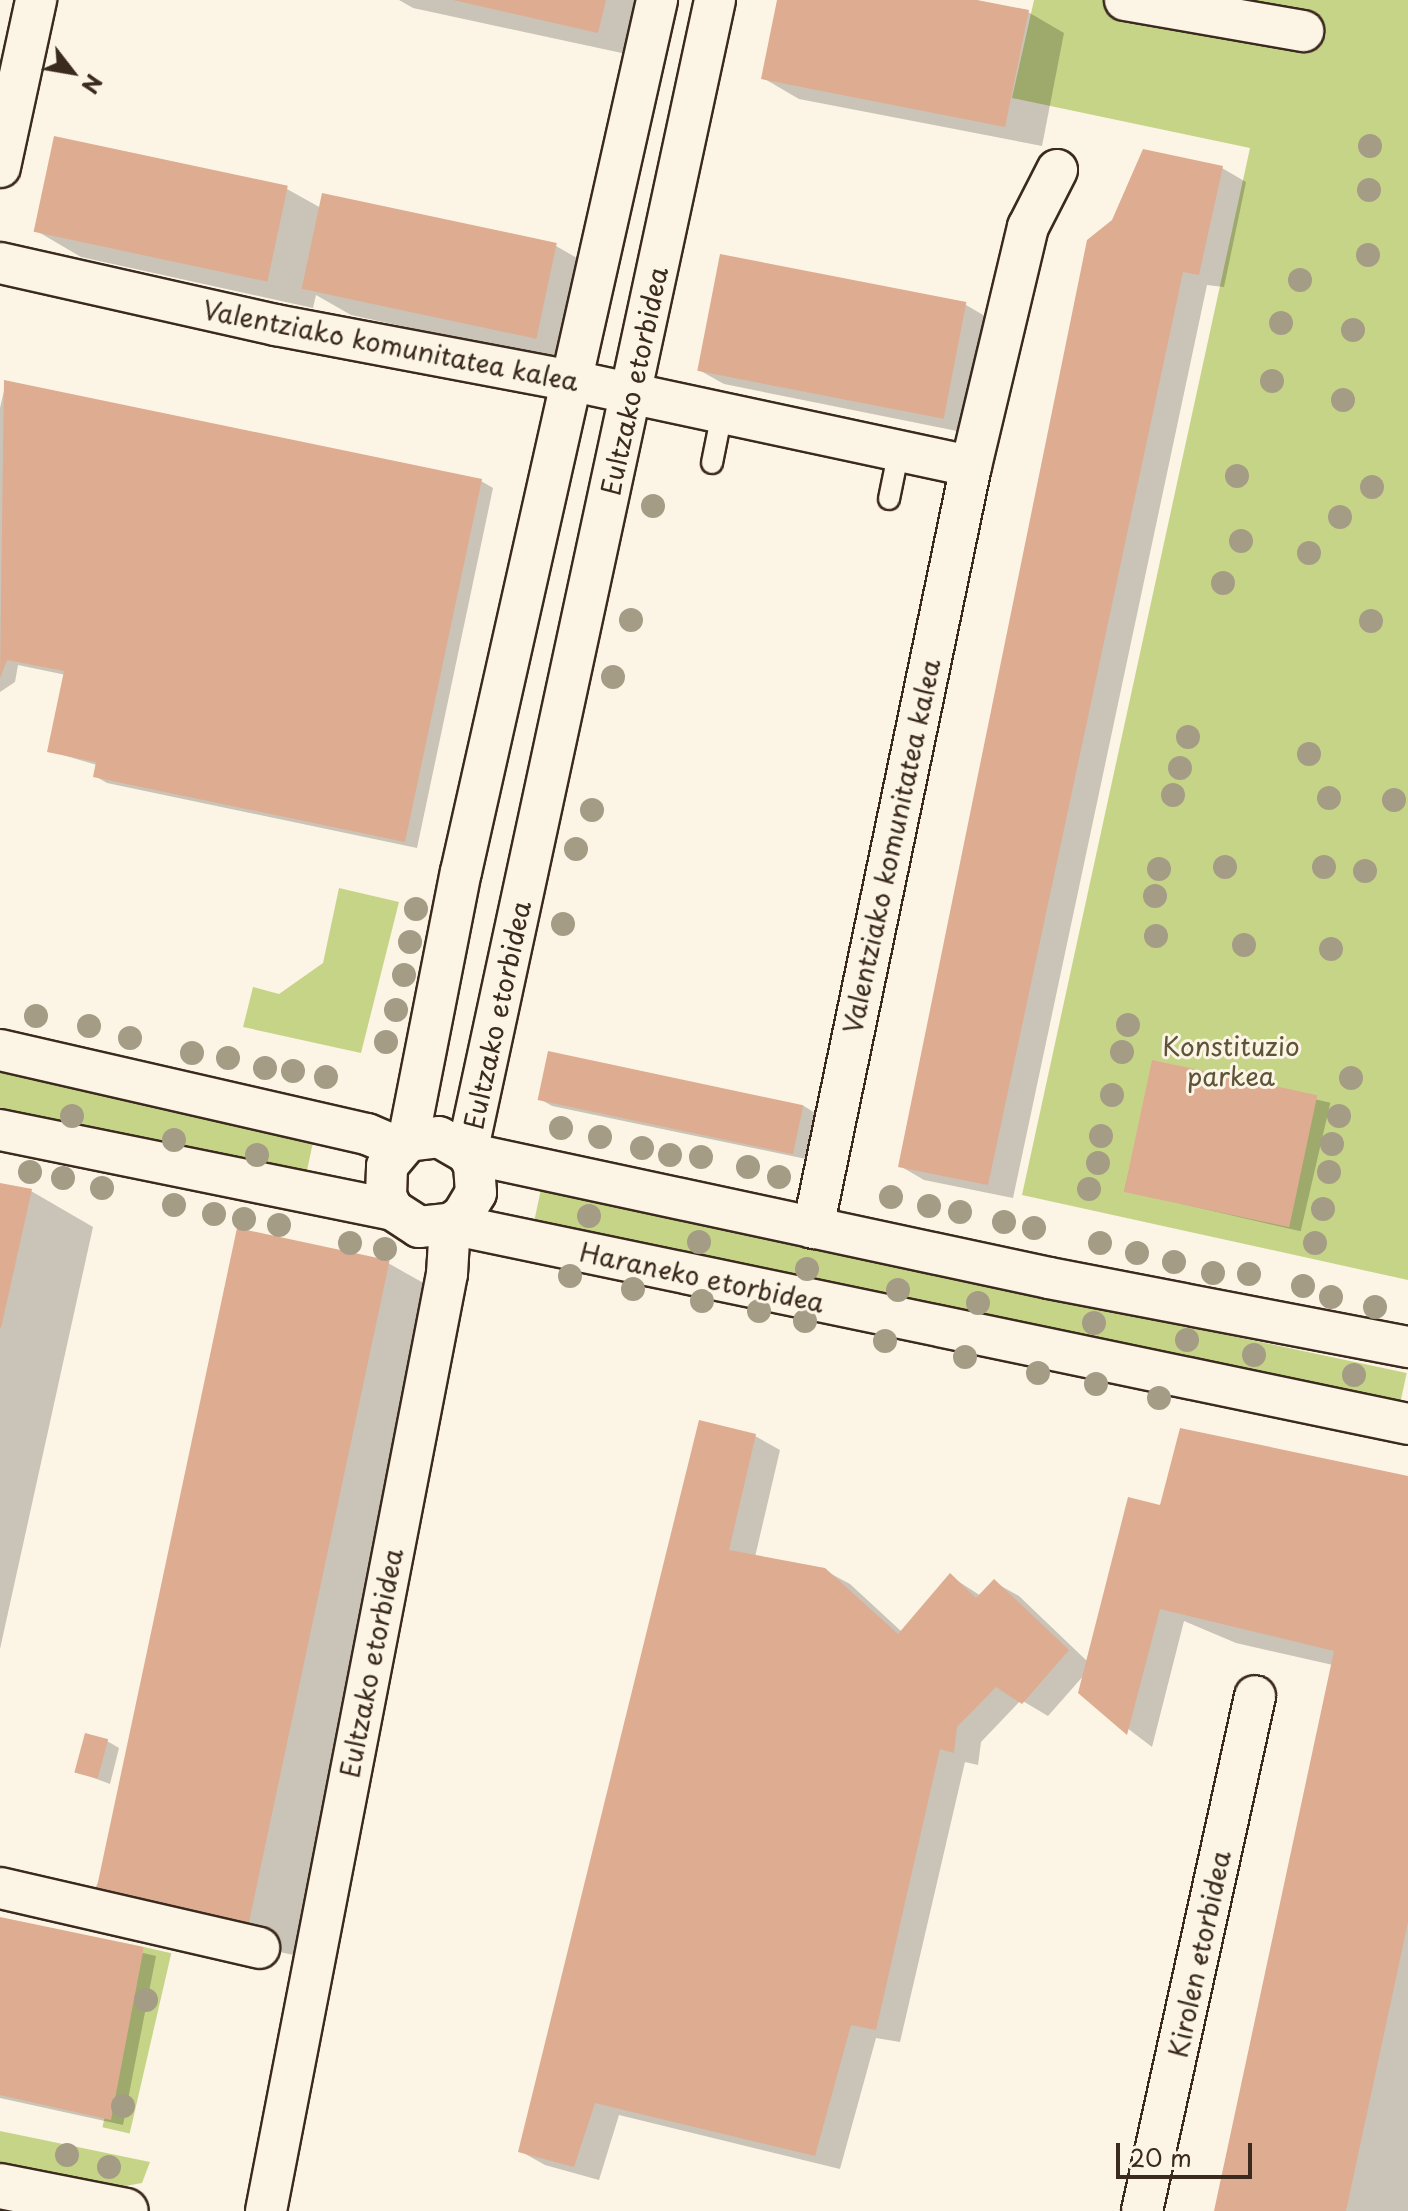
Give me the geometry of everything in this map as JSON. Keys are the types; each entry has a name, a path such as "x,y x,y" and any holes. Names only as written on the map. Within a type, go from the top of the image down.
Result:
{"main road":[{"path":"0,2186 126,2211"}],"street":[{"path":"0,167 36,0"},
{"path":"393,1210 384,1181 404,1145 461,872 657,0"},
{"name":"Eultzako etorbidea","path":"266,2211 447,1274 450,1224 462,1216 476,1193 474,1165 467,1153 715,0"},
{"path":"1125,0 1303,31"},
{"name":"Valentziako komunitatea kalea","path":"813,1228 971,466 1028,227 1057,170"},
{"name":"Valentziako komunitatea kalea","path":"0,263 276,325 573,381 971,466"},
{"path":"0,1050 404,1145 439,1137 467,1153 813,1228 1408,1347"},
{"name":"Haraneko etorbidea","path":"0,1130 393,1210 419,1227 450,1224 1408,1424"},
{"name":"Kirolen etorbidea","path":"1142,2211 1255,1696"},
{"path":"0,1888 259,1948"}],"lane":[{"path":"712,463 722,413"},
{"path":"889,499 899,450"}],"green space":[{"name":"Konstituzio parkea","path":"1034,0 1408,0 1408,1280 1022,1195 1250,148 1012,98"},
{"path":"339,888 399,902 361,1053 243,1027 253,987 279,994 323,963"},
{"path":"0,1071 314,1138 306,1177 0,1112"},
{"path":"541,1189 1407,1373 1399,1407 534,1223"},
{"path":"144,1947 171,1953 130,2134 102,2127"},
{"path":"0,2131 150,2162 142,2183 120,2187 0,2164"}],"building":[{"path":"453,0 606,0 598,33"},
{"path":"777,0 977,0 1029,10 1005,127 761,79"},
{"path":"54,136 288,186 267,282 34,232"},
{"path":"1143,149 1223,166 1199,275 1183,272 988,1185 898,1167 1087,240 1112,220"},
{"path":"322,193 557,243 536,339 302,289"},
{"path":"720,254 966,302 944,419 697,371"},
{"path":"4,380 482,479 405,842 93,777 96,762 47,752 64,671 7,660 0,678"},
{"path":"548,1051 803,1105 793,1154 538,1100"},
{"path":"1152,1060 1317,1095 1289,1227 1124,1192"},
{"path":"0,1183 32,1189 1,1328 0,1327"},
{"path":"237,1228 390,1260 249,1923 96,1890"},
{"path":"699,1420 756,1434 729,1550 825,1568 898,1634 950,1573 976,1598 994,1579 1069,1650 1022,1704 996,1687 957,1727 954,1753 940,1749 876,2030 851,2025 815,2156 595,2103 574,2167 518,2152"},
{"path":"1180,1428 1408,1476 1408,1922 1346,2211 1214,2211 1334,1651 1160,1609 1127,1735 1078,1693 1128,1497 1160,1505"},
{"path":"85,1733 108,1739 98,1779 74,1773"},
{"path":"0,1917 144,1947 111,2120 0,2095"}]}
